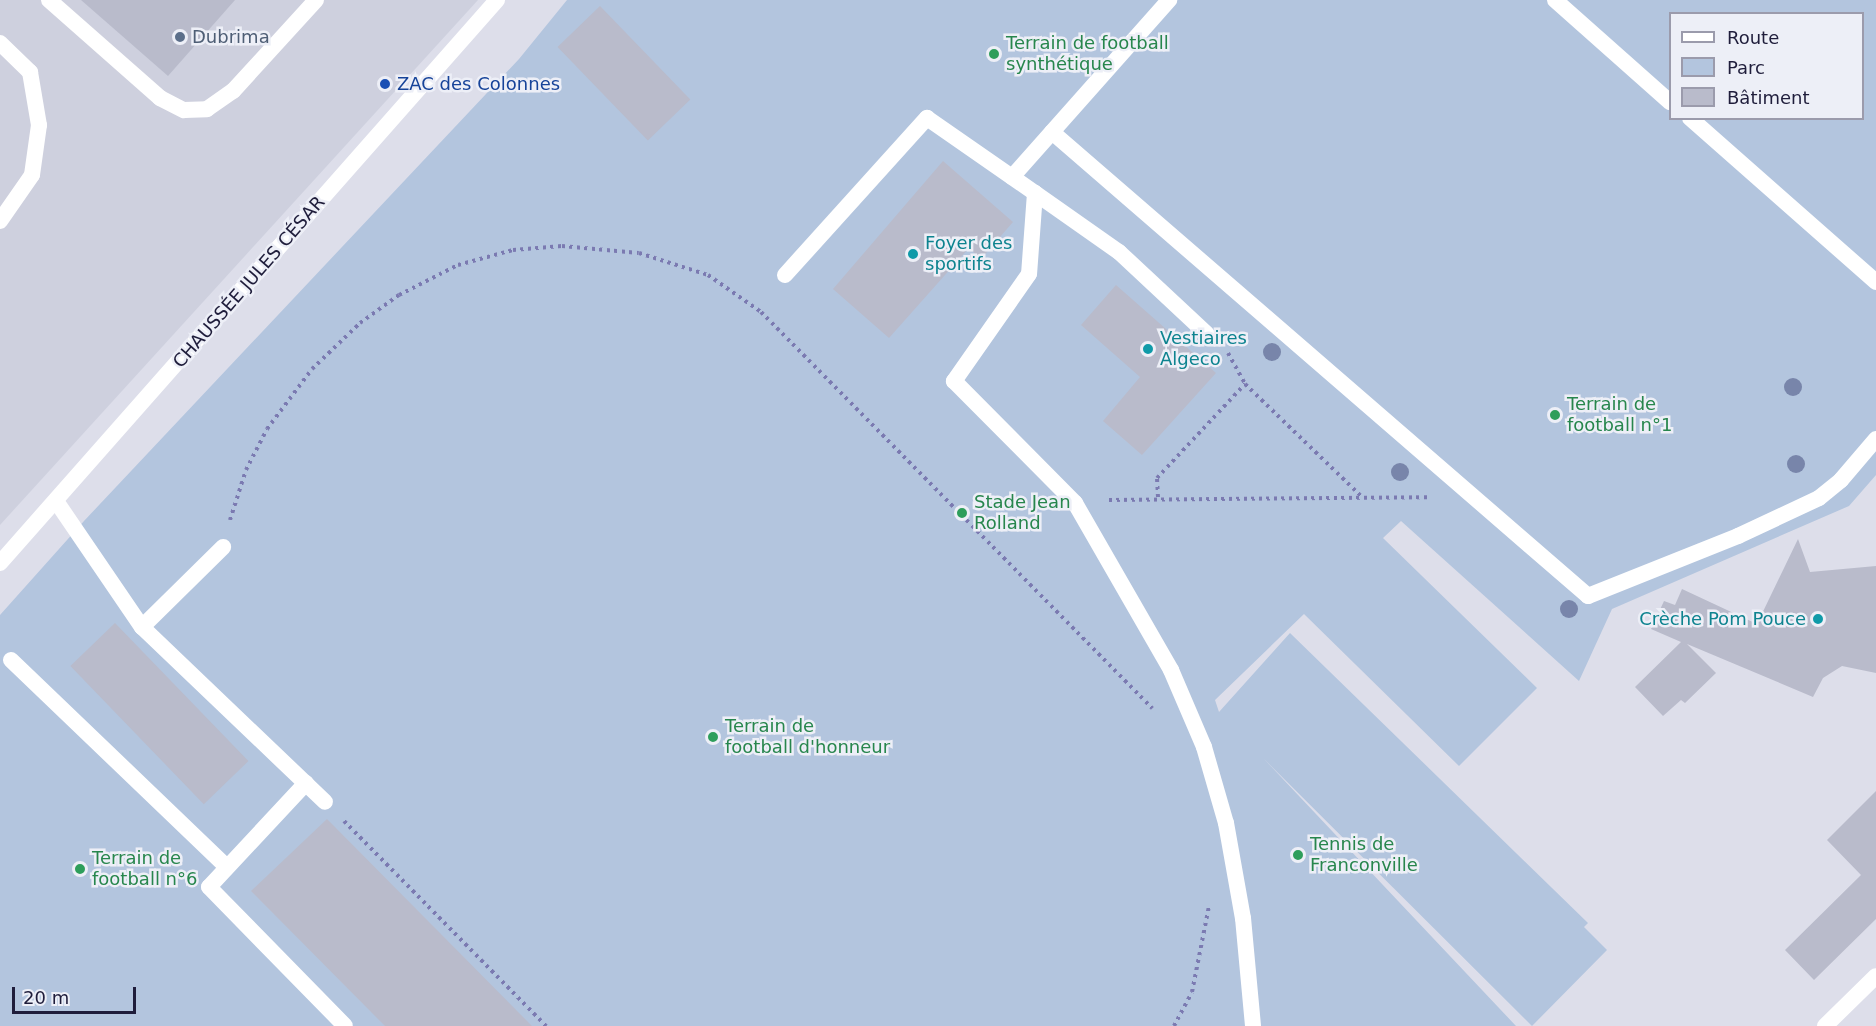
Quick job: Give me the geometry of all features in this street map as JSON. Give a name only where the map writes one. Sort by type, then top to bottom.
[{"type":"street","points":[[49,0],[160,98],[183,110],[207,109],[233,91],[316,0]]},
{"type":"street","name":"CHAUSSÉE JULES CÉSAR","points":[[0,563],[497,0]]},
{"type":"street","points":[[1012,177],[1169,0]]},
{"type":"street","points":[[1555,0],[1669,100]]},
{"type":"street","points":[[0,43],[30,72],[39,125],[32,175],[0,221]]},
{"type":"street","points":[[785,275],[927,118],[1119,252],[1208,334]]},
{"type":"street","points":[[1692,120],[1876,282]]},
{"type":"street","points":[[1052,132],[1588,596],[1738,536],[1819,498],[1841,480],[1876,439]]},
{"type":"street","points":[[1035,193],[1029,274],[954,381],[1075,503],[1171,670],[1204,747],[1230,844],[1253,995],[1253,1026]]},
{"type":"street","points":[[56,501],[142,627],[325,801]]},
{"type":"street","points":[[142,627],[223,547]]},
{"type":"street","points":[[11,660],[227,867]]},
{"type":"street","points":[[306,783],[209,887],[345,1026]]},
{"type":"street","points":[[1825,1026],[1876,976]]},
{"type":"path","points":[[223,547],[246,470],[267,429],[312,369],[360,323],[399,295],[458,265],[513,250],[562,246],[639,253],[708,275],[761,312],[1135,687],[1155,712]]},
{"type":"path","points":[[1208,334],[1226,350],[1245,384],[1364,499]]},
{"type":"path","points":[[1158,497],[1157,478],[1245,384]]},
{"type":"path","points":[[1075,503],[1158,497],[1364,499],[1471,496]]},
{"type":"path","points":[[325,801],[546,1026]]},
{"type":"path","points":[[1174,1026],[1192,992],[1210,896]]},
{"type":"shaded area","points":[[0,0],[478,0],[0,525]]},
{"type":"green space","name":"Stade Jean Rolland","points":[[567,0],[1876,0],[1876,475],[1849,506],[1612,609],[1579,681],[1401,521],[1383,538],[1537,688],[1459,766],[1304,614],[1215,700],[1219,712],[1290,633],[1588,923],[1584,927],[1607,950],[1532,1026],[1264,759],[1516,1026],[0,1026],[0,615],[84,521],[519,59]]},
{"type":"building","points":[[81,0],[235,0],[168,76]]},
{"type":"building","points":[[600,6],[690,100],[648,140],[558,47]]},
{"type":"building","name":"Foyer des sportifs","points":[[943,161],[1013,222],[981,259],[969,248],[889,338],[833,289]]},
{"type":"building","name":"Vestiaires Algeco","points":[[1116,285],[1216,373],[1142,455],[1103,421],[1140,377],[1081,325]]},
{"type":"building","name":"Crèche Pom Pouce","points":[[1798,539],[1810,572],[1876,566],[1876,673],[1842,666],[1823,678],[1813,697],[1687,644],[1716,673],[1685,703],[1681,700],[1663,716],[1635,687],[1681,642],[1651,629],[1664,601],[1675,605],[1682,589],[1757,624]]},
{"type":"building","points":[[115,623],[248,761],[204,804],[70,666]]},
{"type":"building","points":[[1876,791],[1876,919],[1814,980],[1785,950],[1861,875],[1827,840]]},
{"type":"building","points":[[327,819],[532,1026],[385,1026],[251,891]]},
{"type":"place","name":"Dubrima","points":[[180,37]]},
{"type":"place","name":"Terrain de football synthétique","points":[[994,54]]},
{"type":"place","name":"ZAC des Colonnes","points":[[385,84]]},
{"type":"place","name":"Foyer des sportifs","points":[[913,254]]},
{"type":"place","name":"Vestiaires Algeco","points":[[1148,349]]},
{"type":"place","name":"Terrain de football n°1","points":[[1555,415]]},
{"type":"place","name":"Stade Jean Rolland","points":[[962,513]]},
{"type":"place","name":"Crèche Pom Pouce","points":[[1818,619]]},
{"type":"place","name":"Terrain de football d'honneur","points":[[713,737]]},
{"type":"place","name":"Tennis de Franconville","points":[[1298,855]]},
{"type":"place","name":"Terrain de football n°6","points":[[80,869]]}]
